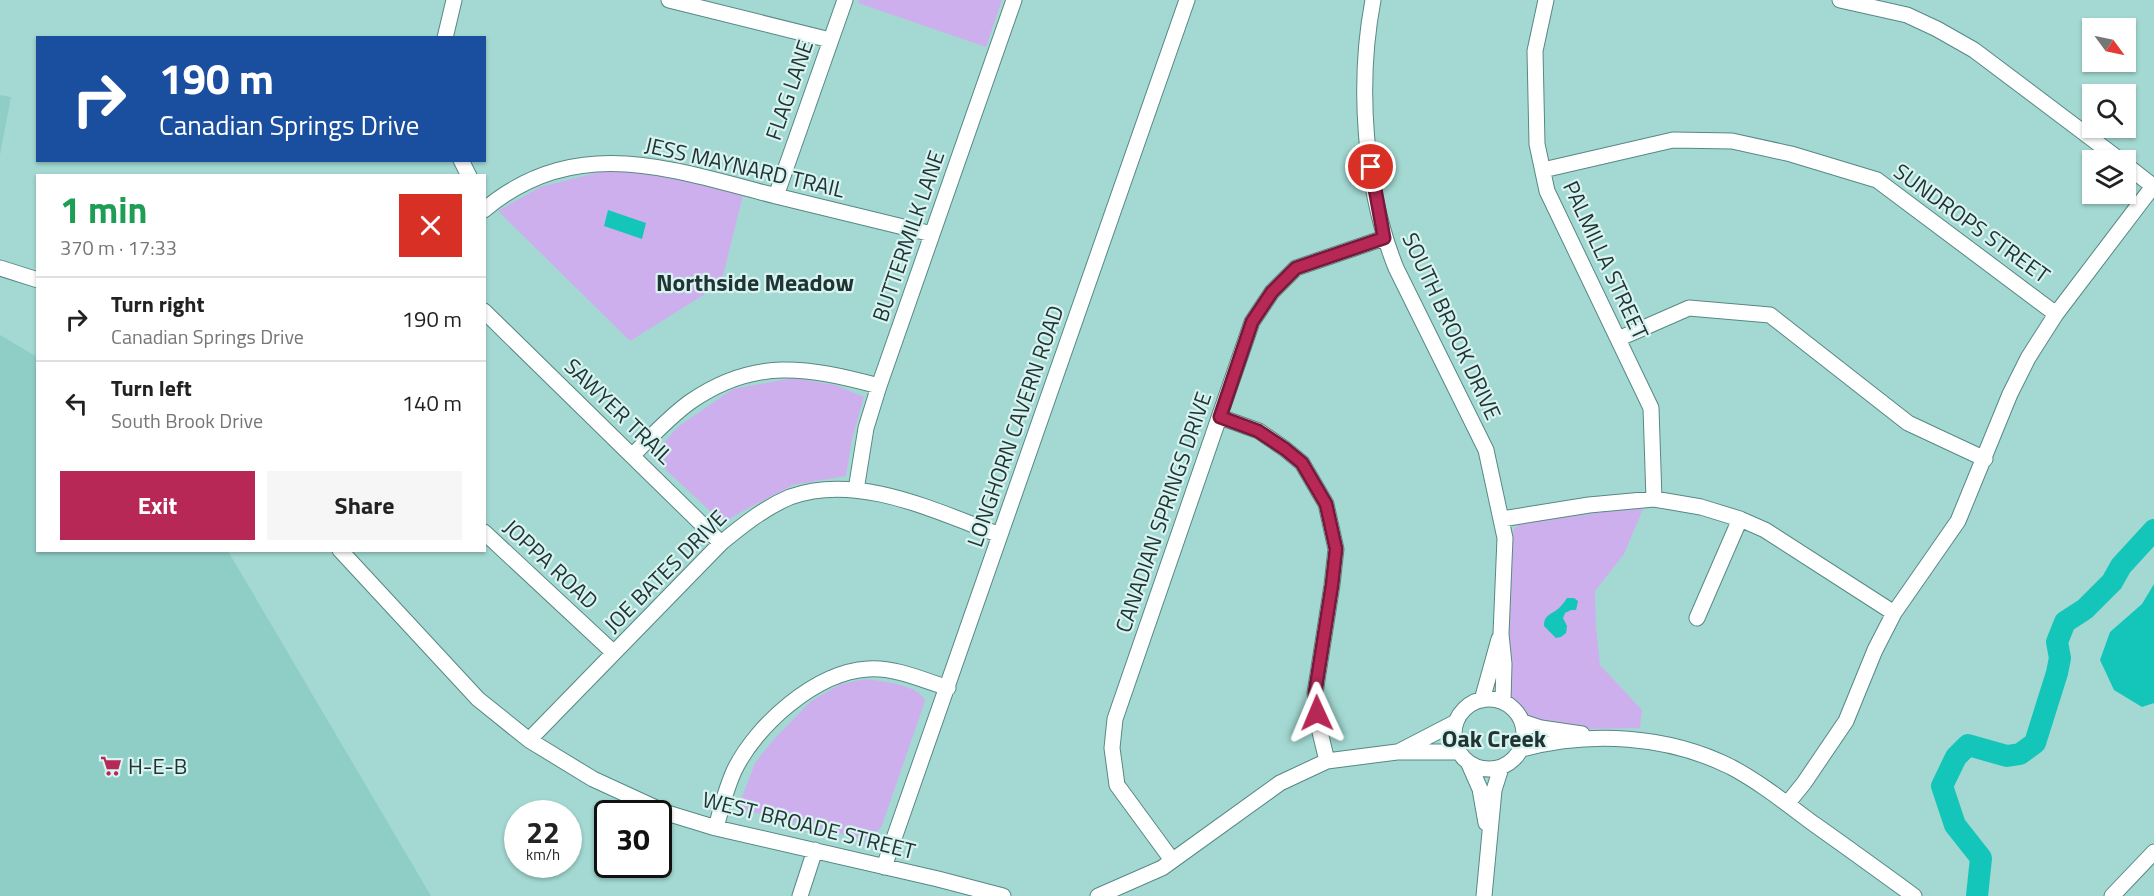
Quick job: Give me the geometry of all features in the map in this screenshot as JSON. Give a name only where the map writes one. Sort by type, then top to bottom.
[{"type":"street","points":[[445,36],[454,0]]},
{"type":"street","points":[[669,0],[830,40]]},
{"type":"street","name":"FLAG LANE","points":[[776,196],[844,0]]},
{"type":"street","name":"BUTTERMILK LANE","points":[[856,490],[866,428],[879,386],[1014,0]]},
{"type":"street","name":"LONGHORN CAVERN ROAD","points":[[884,867],[1187,0]]},
{"type":"street","name":"SOUTH BROOK DRIVE","points":[[1373,0],[1365,64],[1366,144],[1384,238],[1396,268],[1486,450],[1505,538],[1501,634],[1504,664],[1503,701]]},
{"type":"street","name":"PALMILLA STREET","points":[[1546,0],[1535,51],[1537,144],[1547,191],[1651,408],[1654,499]]},
{"type":"street","points":[[1840,0],[1909,8],[1937,29],[1974,50],[2107,150]]},
{"type":"street","name":"SUNDROPS STREET","points":[[1543,170],[1673,140],[1732,141],[1791,154],[1877,180],[2056,314]]},
{"type":"street","name":"JESS MAYNARD TRAIL","points":[[487,203],[538,177],[602,162],[640,164],[673,169],[932,234]]},
{"type":"street","points":[[1787,804],[1846,721],[1875,651],[1894,613],[1958,521],[2010,394],[2028,358],[2056,314],[2154,185],[2136,172]]},
{"type":"street","name":"CANADIAN SPRINGS DRIVE","points":[[1172,860],[1117,785],[1112,748],[1115,719],[1252,322],[1272,292],[1296,268],[1384,238]]},
{"type":"street","points":[[0,268],[36,279]]},
{"type":"street","points":[[1618,339],[1689,308],[1770,315],[1908,423],[1985,459]]},
{"type":"street","name":"SAWYER TRAIL","points":[[486,313],[721,543]]},
{"type":"street","points":[[632,456],[688,403],[744,375],[769,370],[801,369],[879,386]]},
{"type":"street","points":[[1220,417],[1258,431],[1285,449],[1302,463],[1326,504],[1336,549],[1315,693],[1320,732],[1327,761]]},
{"type":"street","name":"JOE BATES DRIVE","points":[[529,740],[721,543],[749,520],[792,497],[821,490],[856,490],[885,494],[1000,535]]},
{"type":"street","points":[[1502,519],[1589,505],[1654,499],[1701,507],[1740,519],[1765,530],[1894,613]]},
{"type":"street","points":[[1697,618],[1740,519]]},
{"type":"street","name":"JOPPA ROAD","points":[[486,534],[614,653]]},
{"type":"street","name":"WEST BROADE STREET","points":[[342,552],[478,699],[529,740],[593,780],[667,813],[716,828],[1003,896]]},
{"type":"street","name":"SOUTH BROOK DRIVE","points":[[1482,700],[1501,634]]},
{"type":"street","points":[[716,828],[724,795],[735,769],[751,743],[770,723],[811,688],[846,672],[870,668],[900,672],[948,688]]},
{"type":"street","points":[[1469,764],[1490,770],[1500,768],[1513,760],[1522,749],[1525,740],[1523,722],[1511,706],[1503,701],[1482,700],[1471,704],[1456,722],[1455,742],[1458,752],[1469,764],[1480,789],[1490,847]]},
{"type":"street","points":[[1397,752],[1456,722]]},
{"type":"street","points":[[1523,722],[1541,728],[1652,742],[1695,753],[1732,768],[1768,789],[1914,896]]},
{"type":"street","points":[[1522,749],[1540,744],[1606,738]]},
{"type":"street","points":[[1098,896],[1162,868],[1280,783],[1327,761],[1397,752],[1458,752]]},
{"type":"street","points":[[1484,896],[1494,790],[1500,768]]},
{"type":"street","points":[[800,896],[815,850]]},
{"type":"street","points":[[2112,896],[2154,852]]},
{"type":"shaded area","points":[[859,0],[1002,0],[986,47],[858,3]]},
{"type":"shaded area","points":[[0,95],[11,97],[0,155]]},
{"type":"shaded area","points":[[604,171],[656,174],[743,195],[721,284],[630,341],[498,211],[540,187]]},
{"type":"shaded area","points":[[0,335],[36,356],[36,552],[229,552],[431,896],[0,896]]},
{"type":"shaded area","points":[[793,378],[836,385],[864,397],[852,439],[846,476],[793,485],[723,523],[651,456],[679,426],[733,389]]},
{"type":"shaded area","points":[[1643,509],[1624,554],[1595,591],[1600,665],[1642,710],[1640,728],[1582,729],[1528,718],[1513,701],[1507,688],[1513,531],[1519,524],[1530,522]]},
{"type":"shaded area","points":[[865,679],[908,688],[916,691],[925,701],[881,828],[865,840],[748,811],[739,805],[755,763],[773,740],[811,701],[841,684]]},
{"type":"water","points":[[608,210],[646,223],[642,239],[604,226]]},
{"type":"water","points":[[2154,584],[2154,703],[2142,707],[2114,690],[2100,660],[2110,632],[2142,604]]},
{"type":"water","points":[[1567,598],[1574,598],[1578,601],[1576,610],[1565,613],[1563,618],[1567,626],[1566,633],[1556,638],[1544,626],[1544,622],[1547,616],[1557,610]]},
{"type":"waterway","points":[[1977,896],[1981,858],[1955,825],[1942,786],[1956,757],[1968,745],[2007,756],[2020,754],[2035,743],[2057,673],[2060,658],[2057,642],[2065,622],[2085,609],[2112,582],[2121,566],[2154,530]]},
{"type":"place","name":"H-E-B","points":[[111,766]]},
{"type":"district","name":"Northside Meadow","points":[[755,282]]},
{"type":"district","name":"Oak Creek","points":[[1494,738]]},
{"type":"route","points":[[1317,713],[1315,693],[1336,549],[1326,504],[1302,463],[1285,449],[1258,431],[1220,417],[1252,322],[1272,292],[1296,268],[1384,238],[1371,167]]}]
